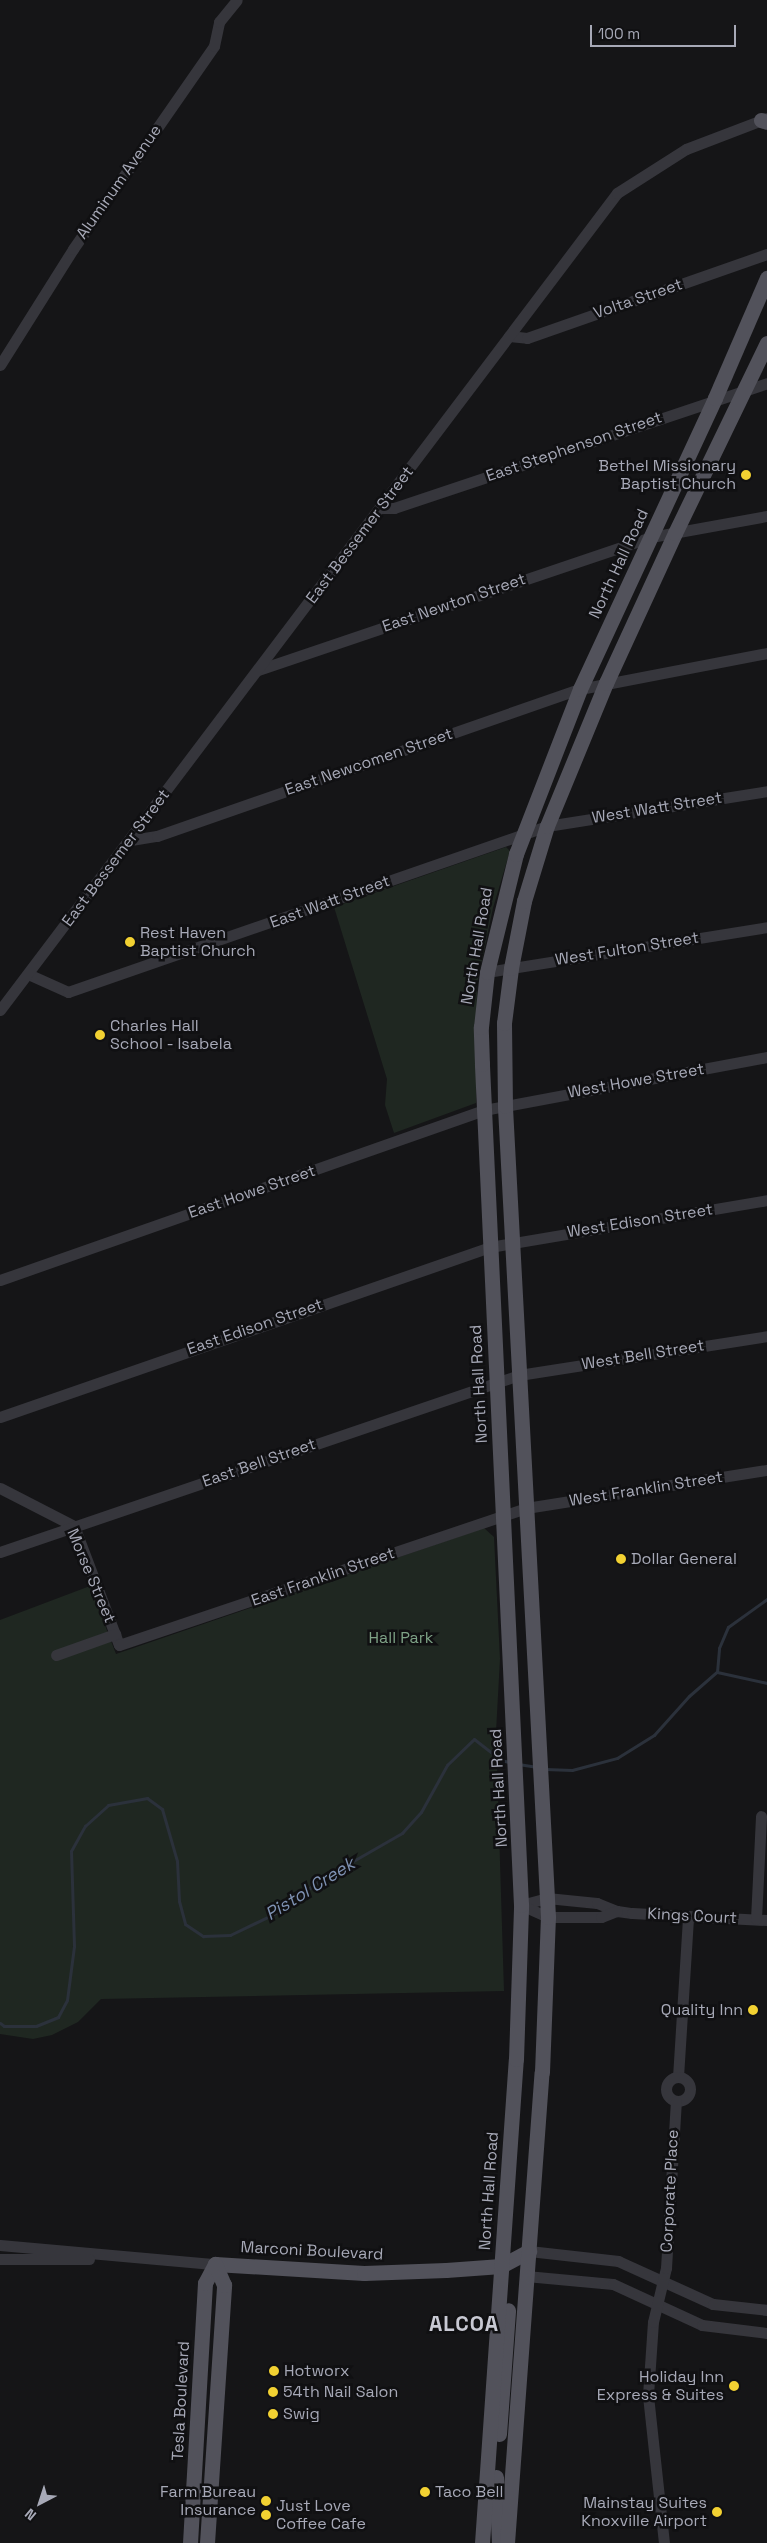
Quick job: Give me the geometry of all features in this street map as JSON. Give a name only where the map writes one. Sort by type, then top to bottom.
[{"type":"main road","name":"North Hall Road","points":[[482,2543],[516,2059],[521,1905],[484,1110],[481,1027],[487,972],[506,885],[523,834],[580,689],[715,398],[767,278]]},
{"type":"main road","points":[[507,2543],[542,2072],[548,1917],[505,1106],[504,1023],[511,968],[524,901],[547,826],[606,683],[675,533],[767,343]]},
{"type":"main road","name":"Marconi Boulevard","points":[[501,2266],[529,2251]]},
{"type":"main road","points":[[207,2543],[224,2285],[215,2264]]},
{"type":"main road","name":"Marconi Boulevard","points":[[215,2264],[364,2273],[501,2266],[526,2276]]},
{"type":"main road","name":"Tesla Boulevard","points":[[190,2543],[205,2283],[215,2264]]},
{"type":"main road","points":[[499,2543],[496,2471],[509,2290],[508,2276],[501,2266]]},
{"type":"street","name":"Aluminum Avenue","points":[[0,365],[73,249],[214,46],[219,22],[236,0]]},
{"type":"street","name":"East Bessemer Street","points":[[0,1010],[131,840],[617,193],[686,149],[765,120]]},
{"type":"street","name":"Volta Street","points":[[509,336],[527,338],[767,254]]},
{"type":"street","name":"East Stephenson Street","points":[[381,508],[394,508],[715,398],[767,383]]},
{"type":"street","name":"East Newton Street","points":[[258,670],[651,537],[767,516]]},
{"type":"street","name":"East Newcomen Street","points":[[131,840],[158,836],[580,689],[767,653]]},
{"type":"street","name":"West Watt Street","points":[[547,826],[767,791]]},
{"type":"street","name":"East Watt Street","points":[[28,974],[68,992],[547,826]]},
{"type":"street","name":"West Fulton Street","points":[[487,972],[767,927]]},
{"type":"street","name":"West Howe Street","points":[[505,1106],[767,1057]]},
{"type":"street","name":"East Howe Street","points":[[0,1280],[484,1110],[505,1106]]},
{"type":"street","name":"West Edison Street","points":[[512,1242],[767,1200]]},
{"type":"street","name":"East Edison Street","points":[[0,1417],[490,1247],[512,1242]]},
{"type":"street","name":"West Bell Street","points":[[519,1374],[767,1336]]},
{"type":"street","name":"East Bell Street","points":[[0,1552],[519,1374]]},
{"type":"street","name":"West Franklin Street","points":[[526,1508],[767,1470]]},
{"type":"street","name":"Morse Street","points":[[0,1488],[74,1526],[119,1646]]},
{"type":"street","name":"East Franklin Street","points":[[119,1646],[526,1508]]},
{"type":"street","points":[[56,1655],[115,1634]]},
{"type":"street","points":[[761,1816],[762,1920]]},
{"type":"street","name":"Kings Court","points":[[521,1905],[547,1898],[597,1903],[617,1911],[762,1920]]},
{"type":"street","name":"Kings Court","points":[[521,1905],[548,1917],[600,1917],[617,1911]]},
{"type":"street","name":"Corporate Place","points":[[664,2543],[648,2395],[650,2345],[664,2282],[676,2101],[669,2097],[666,2089],[668,2082],[678,2077],[688,1916]]},
{"type":"street","points":[[676,2101],[684,2100],[690,2090],[688,2082],[678,2077]]},
{"type":"street","name":"Marconi Boulevard","points":[[0,2245],[121,2258],[215,2264]]},
{"type":"street","points":[[529,2251],[618,2261],[713,2304],[767,2310]]},
{"type":"street","name":"Marconi Boulevard","points":[[0,2260],[121,2258]]},
{"type":"street","points":[[526,2276],[613,2284],[684,2318],[716,2329],[767,2333]]},
{"type":"green space","points":[[506,847],[510,851],[493,908],[477,984],[476,1103],[394,1133],[385,1105],[387,1079],[334,907]]},
{"type":"green space","name":"Hall Park","points":[[484,1528],[494,1537],[500,1659],[496,1732],[504,1991],[101,1999],[78,2022],[52,2035],[33,2039],[0,2034],[0,1620],[90,1586],[116,1654]]},
{"type":"waterway","name":"Pistol Creek","points":[[545,1769],[572,1770],[617,1758],[654,1735],[689,1696],[717,1672],[719,1648],[728,1627],[767,1599]]},
{"type":"waterway","points":[[717,1672],[767,1683]]},
{"type":"waterway","name":"Pistol Creek","points":[[0,2023],[4,2026],[36,2026],[58,2017],[67,2000],[74,1946],[71,1851],[85,1826],[108,1805],[147,1798],[162,1809],[177,1861],[179,1901],[185,1924],[203,1936],[230,1935],[280,1911],[320,1880],[402,1833],[421,1812],[447,1765],[474,1739],[501,1760],[509,1762]]},
{"type":"waterway","name":"Pistol Creek","points":[[518,1764],[536,1767]]},
{"type":"place","name":"Bethel Missionary Baptist Church","points":[[746,475]]},
{"type":"place","name":"Rest Haven Baptist Church","points":[[130,942]]},
{"type":"place","name":"Charles Hall School - Isabela","points":[[100,1035]]},
{"type":"place","name":"Dollar General","points":[[621,1559]]},
{"type":"place","name":"Quality Inn","points":[[753,2010]]},
{"type":"place","name":"Hotworx","points":[[274,2371]]},
{"type":"place","name":"Holiday Inn Express & Suites","points":[[734,2386]]},
{"type":"place","name":"54th Nail Salon","points":[[273,2392]]},
{"type":"place","name":"Swig","points":[[273,2414]]},
{"type":"place","name":"Taco Bell","points":[[425,2492]]},
{"type":"place","name":"Farm Bureau Insurance","points":[[266,2501]]},
{"type":"place","name":"Mainstay Suites Knoxville Airport","points":[[717,2512]]},
{"type":"place","name":"Just Love Coffee Cafe","points":[[266,2515]]},
{"type":"district","name":"ALCOA","points":[[464,2324]]}]
